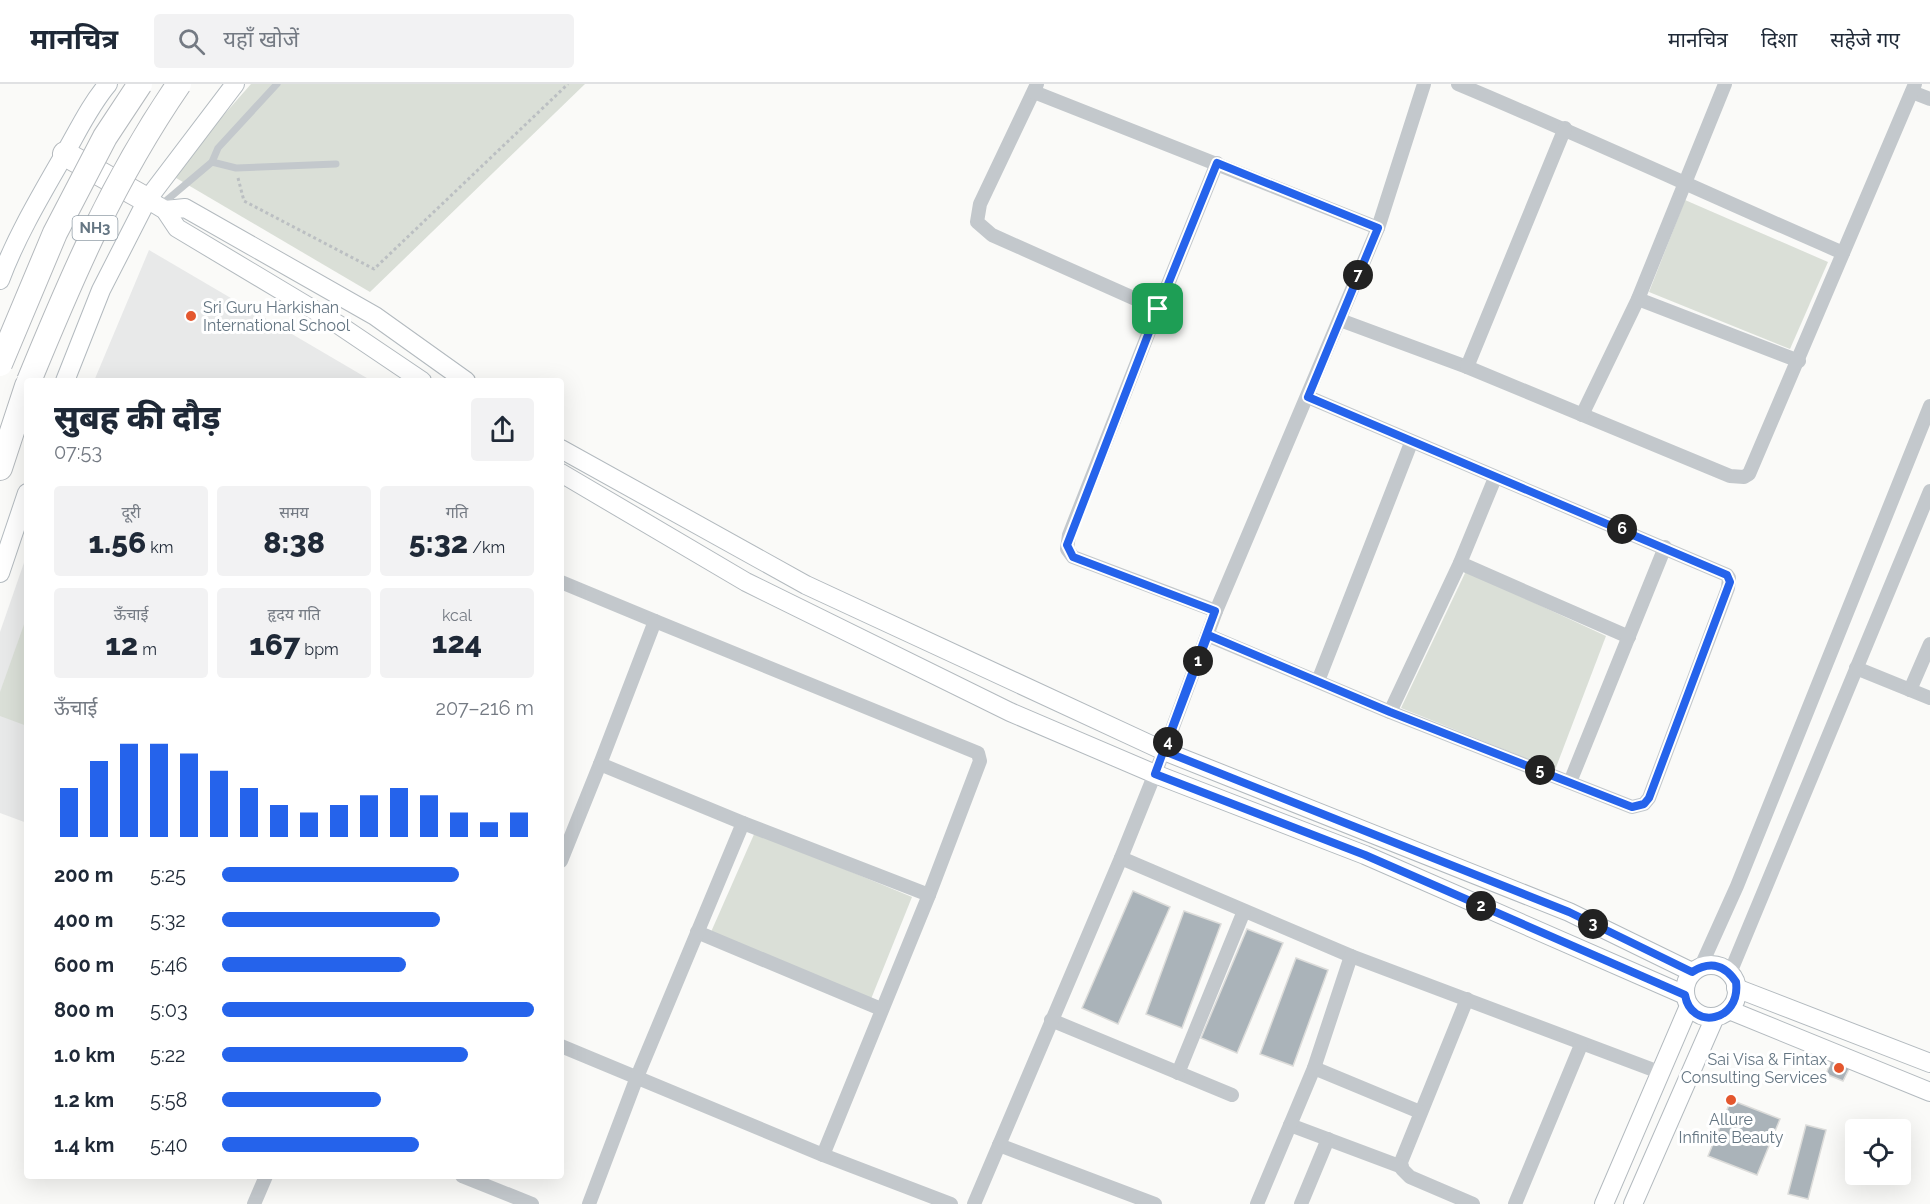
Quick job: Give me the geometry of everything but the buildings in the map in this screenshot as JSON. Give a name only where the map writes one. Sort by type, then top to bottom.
[{"type":"highway","name":"NH3","points":[[0,364],[55,233],[105,137],[140,84]]},
{"type":"highway","name":"NH3","points":[[30,378],[90,236],[130,158],[179,84]]},
{"type":"highway","points":[[64,154],[157,205]]},
{"type":"highway","points":[[0,468],[24,395]]},
{"type":"street","points":[[0,280],[6,262],[64,154],[97,97],[108,84]]},
{"type":"street","points":[[66,378],[101,290],[235,84]]},
{"type":"street","points":[[974,1204],[1121,858],[1164,751],[1215,611],[1378,228],[1424,84]]},
{"type":"street","points":[[1458,84],[1565,128],[1683,184],[1843,253]]},
{"type":"street","points":[[1582,415],[1638,298],[1725,84]]},
{"type":"street","points":[[1158,309],[992,235],[977,222],[980,204],[1035,88],[1378,228]]},
{"type":"street","points":[[1340,320],[1467,367],[1730,476],[1744,477],[1749,474],[1799,360],[1913,88],[1930,99]]},
{"type":"street","points":[[1467,367],[1565,128]]},
{"type":"street","points":[[1215,611],[1073,557],[1067,549],[1069,535],[1217,163]]},
{"type":"street","points":[[157,205],[177,228],[339,325],[418,378]]},
{"type":"street","points":[[157,205],[185,208],[375,316],[462,378]]},
{"type":"street","points":[[1638,298],[1799,360]]},
{"type":"street","points":[[1208,635],[1390,712],[1632,807],[1644,804],[1649,798],[1730,582],[1727,575],[1665,547],[1411,443],[1308,397]]},
{"type":"street","points":[[1604,1204],[1687,1000],[1686,980],[1697,969],[1737,886],[1930,406]]},
{"type":"street","points":[[1318,681],[1411,443]]},
{"type":"street","points":[[564,453],[806,585],[1164,751],[1569,912],[1697,969],[1712,965],[1733,980],[1930,1064]]},
{"type":"street","points":[[564,475],[746,582],[1010,712],[1155,774],[1365,855],[1687,1000],[1700,1015],[1722,1014],[1930,1092]]},
{"type":"street","points":[[1390,712],[1460,563],[1495,478]]},
{"type":"street","points":[[1633,1204],[1722,1014],[1735,1002],[1733,980],[1856,668],[1930,491]]},
{"type":"street","points":[[0,573],[24,502]]},
{"type":"street","points":[[1570,782],[1665,547]]},
{"type":"street","points":[[1460,563],[1629,638]]},
{"type":"street","points":[[564,583],[978,753],[980,761],[929,895],[823,1155]]},
{"type":"street","points":[[564,854],[655,621]]},
{"type":"street","points":[[1910,690],[1930,644]]},
{"type":"street","points":[[1856,668],[1930,698]]},
{"type":"street","points":[[600,764],[743,824],[929,895]]},
{"type":"street","points":[[589,1204],[636,1077],[743,824]]},
{"type":"street","points":[[1121,858],[1351,956],[1581,1045],[1659,1072]]},
{"type":"street","points":[[1178,1073],[1244,911]]},
{"type":"street","points":[[696,932],[881,1008]]},
{"type":"street","points":[[1257,1204],[1314,1068],[1351,956]]},
{"type":"street","points":[[1402,1167],[1420,1112],[1467,999]]},
{"type":"street","points":[[1051,1020],[1232,1095]]},
{"type":"street","points":[[1515,1204],[1581,1045]]},
{"type":"street","points":[[564,1047],[823,1155],[951,1204]]},
{"type":"street","points":[[1314,1068],[1420,1112]]},
{"type":"street","points":[[1290,1125],[1402,1167],[1410,1176],[1473,1204]]},
{"type":"street","points":[[1301,1204],[1328,1139]]},
{"type":"street","points":[[999,1145],[1125,1198],[1155,1204]]},
{"type":"street","points":[[254,1204],[265,1179]]},
{"type":"street","points":[[470,1179],[532,1204]]},
{"type":"lane","points":[[157,205],[212,162],[218,148],[277,84]]},
{"type":"lane","points":[[212,162],[236,168],[336,164]]},
{"type":"path","points":[[236,168],[244,201],[374,269],[568,84]]},
{"type":"shaded area","points":[[251,84],[585,84],[370,292],[171,175]]},
{"type":"shaded area","points":[[1685,200],[1828,262],[1790,349],[1649,292]]},
{"type":"shaded area","name":"Sri Guru Harkishan International School","points":[[149,250],[367,378],[95,378]]},
{"type":"shaded area","points":[[24,563],[24,822],[0,813],[0,632]]},
{"type":"shaded area","points":[[1466,571],[1606,636],[1555,770],[1401,708]]},
{"type":"shaded area","points":[[24,624],[24,725],[0,716],[0,692]]},
{"type":"shaded area","points":[[755,832],[912,897],[871,999],[711,932]]},
{"type":"place","name":"Sri Guru Harkishan International School","points":[[191,316]]},
{"type":"place","name":"Sai Visa & Fintax Consulting Services","points":[[1839,1068]]},
{"type":"place","name":"Allure Infinite Beauty","points":[[1731,1100]]},
{"type":"route","points":[[1217,163],[1378,228],[1308,397],[1411,443],[1665,547],[1727,575],[1730,582],[1649,798],[1639,807],[1632,807],[1390,712],[1208,635],[1164,751],[1569,912],[1692,972],[1701,966],[1721,967],[1730,973],[1736,982],[1735,1002],[1729,1010],[1720,1016],[1710,1018],[1700,1015],[1692,1010],[1685,995],[1365,855],[1155,774],[1215,611],[1073,557],[1067,545],[1158,309],[1217,163]]}]
